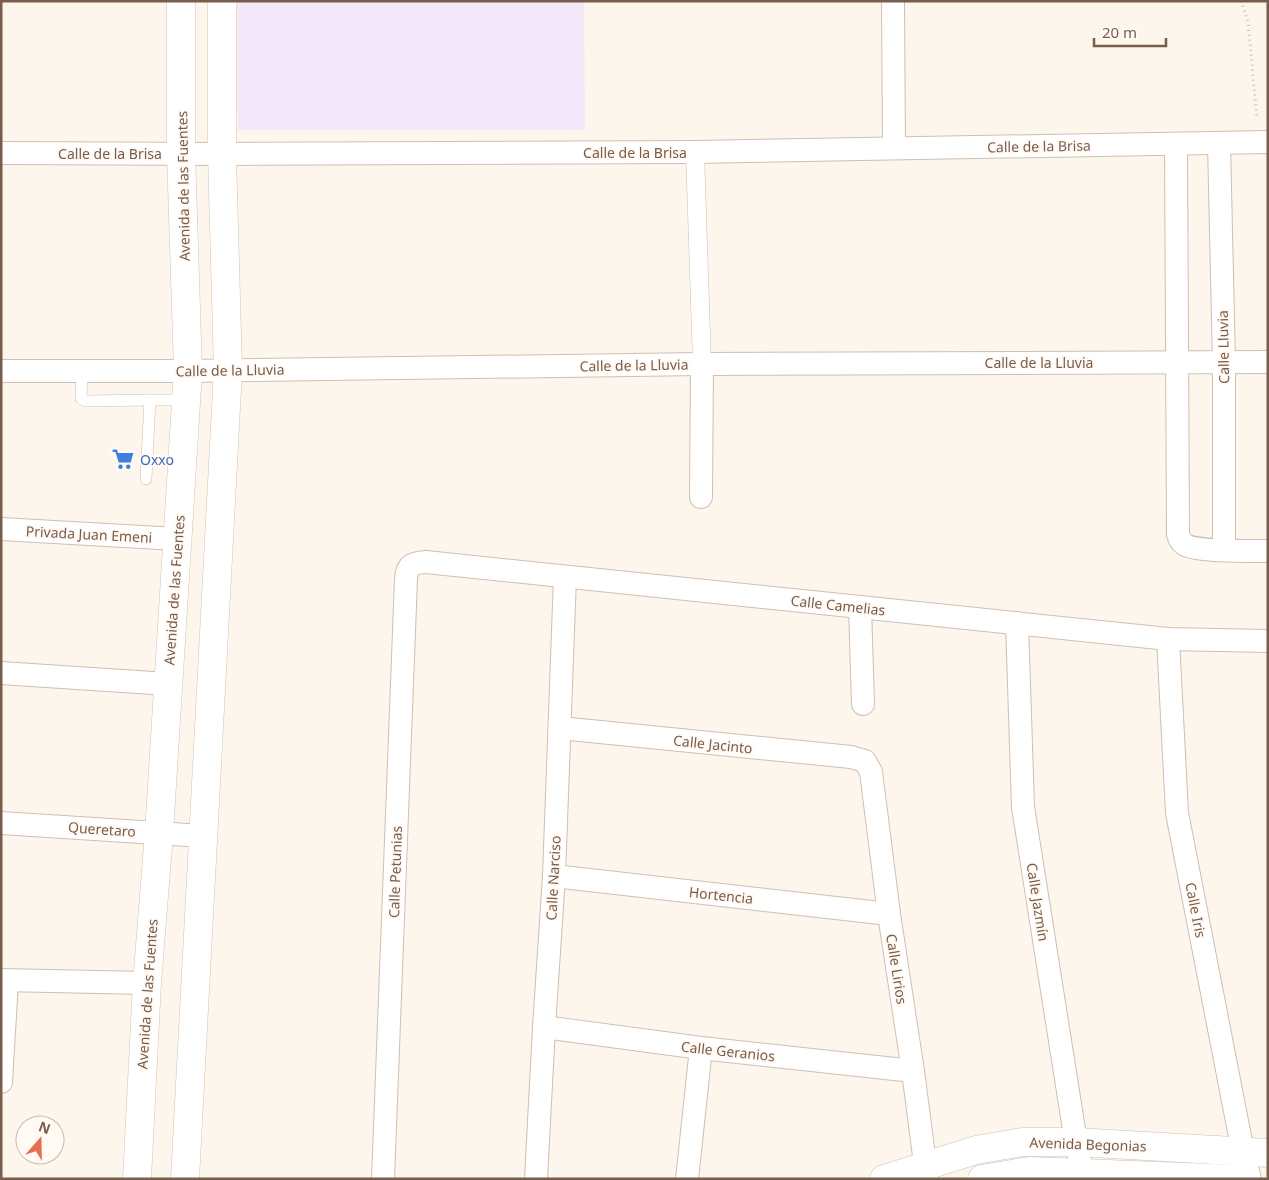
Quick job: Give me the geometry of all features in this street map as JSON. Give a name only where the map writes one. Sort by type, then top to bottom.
[{"type":"main road","name":"Avenida de las Fuentes","points":[[137,1179],[147,983],[159,833],[188,371],[181,153],[181,1]]},
{"type":"main road","points":[[185,1179],[228,370],[222,154],[222,1]]},
{"type":"main road","name":"Avenida Begonias","points":[[884,1179],[926,1172],[976,1150],[1022,1142],[1076,1142],[1256,1153]]},
{"type":"main road","points":[[982,1179],[1028,1171],[1083,1176],[1238,1179]]},
{"type":"street","points":[[893,1],[894,148]]},
{"type":"street","name":"Calle de la Brisa","points":[[1,153],[695,152],[1263,142]]},
{"type":"street","name":"Calle Lluvia","points":[[1219,143],[1224,362],[1224,550]]},
{"type":"street","points":[[1176,144],[1178,534],[1183,543],[1190,547],[1268,551]]},
{"type":"street","points":[[695,152],[702,364],[702,497]]},
{"type":"street","name":"Calle de la Lluvia","points":[[1,371],[188,371],[702,364],[1268,362]]},
{"type":"street","name":"Privada Juan Emeni","points":[[1,529],[177,539]]},
{"type":"street","name":"Calle Camelias","points":[[410,567],[417,563],[426,562],[1168,639],[1268,641]]},
{"type":"street","name":"Calle Petunias","points":[[383,1179],[406,572],[410,567]]},
{"type":"street","name":"Calle Narciso","points":[[536,1179],[554,876],[565,577]]},
{"type":"street","points":[[860,607],[863,704]]},
{"type":"street","name":"Calle Jazmín","points":[[1017,623],[1023,807],[1083,1176]]},
{"type":"street","name":"Calle Iris","points":[[1168,639],[1177,813],[1256,1153],[1250,1179]]},
{"type":"street","points":[[1,673],[168,684]]},
{"type":"street","name":"Calle Jacinto","points":[[560,728],[851,757],[865,760]]},
{"type":"street","name":"Calle Lirios","points":[[865,760],[871,772],[889,914],[926,1172]]},
{"type":"street","name":"Queretaro","points":[[1,823],[203,836]]},
{"type":"street","name":"Hortencia","points":[[554,876],[889,914]]},
{"type":"street","points":[[1,1082],[4,980],[147,983]]},
{"type":"street","name":"Calle Geranios","points":[[544,1027],[701,1048],[913,1071]]},
{"type":"street","points":[[687,1179],[701,1048]]},
{"type":"lane","points":[[82,371],[82,400],[186,400]]},
{"type":"lane","points":[[146,479],[150,400]]},
{"type":"path","points":[[1241,1],[1248,21],[1263,142]]},
{"type":"shaded area","points":[[237,1],[584,1],[585,130],[238,130]]},
{"type":"place","name":"Oxxo","points":[[123,459]]}]
